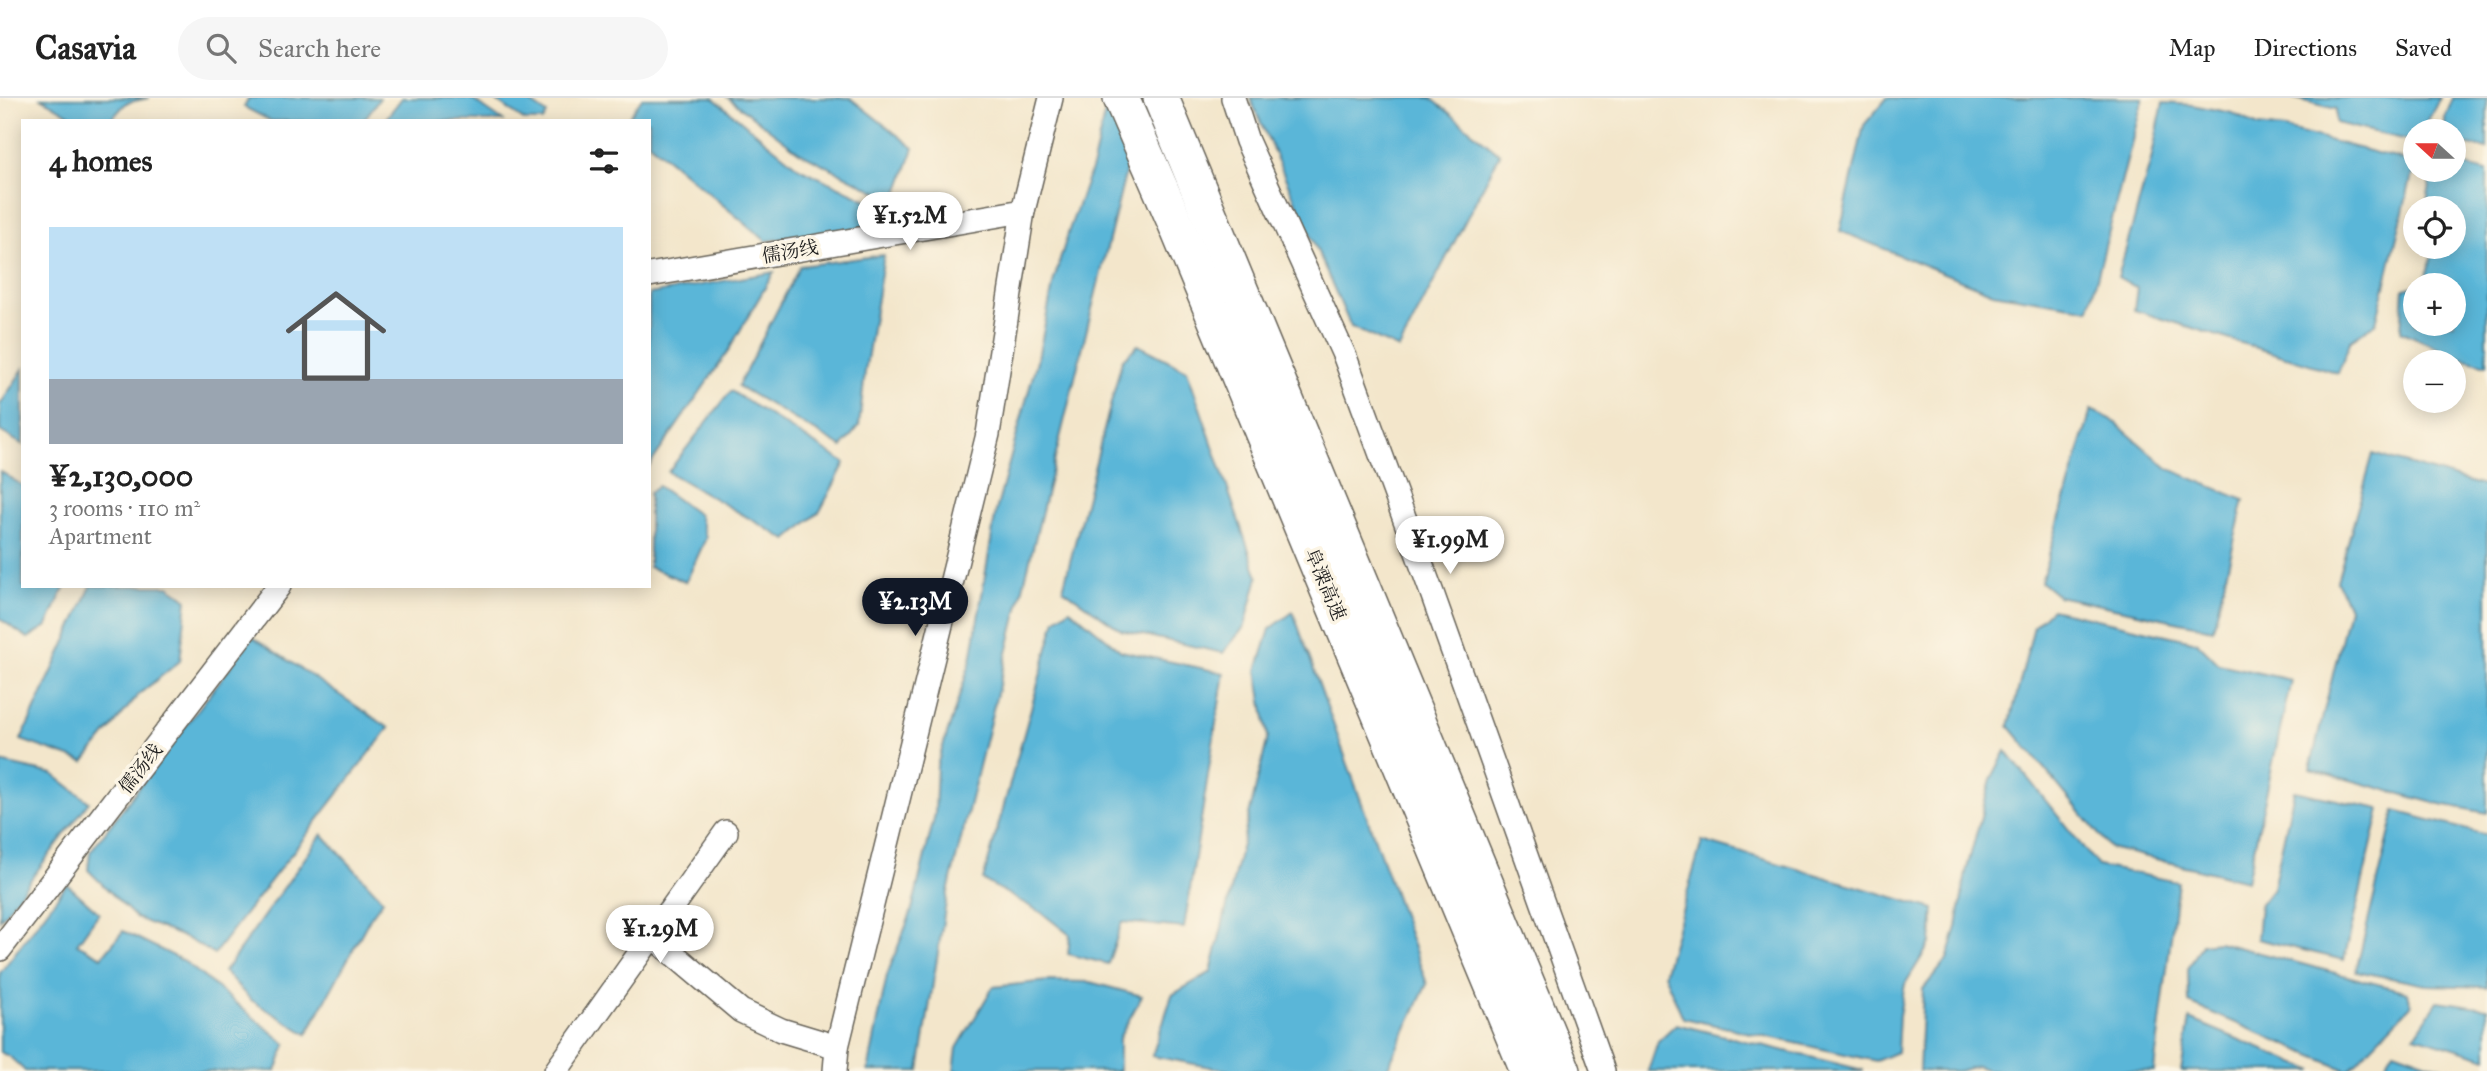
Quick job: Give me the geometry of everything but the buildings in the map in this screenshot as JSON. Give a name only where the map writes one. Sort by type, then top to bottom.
[{"type":"highway","name":"阜溧高速","points":[[1121,98],[1528,1071]]},
{"type":"highway","name":"阜溧高速","points":[[1161,98],[1563,1071]]},
{"type":"street","points":[[835,1071],[837,1046],[988,434],[1023,211],[1051,98]]},
{"type":"street","points":[[1233,98],[1247,141],[1345,357],[1603,1071]]},
{"type":"street","name":"儒汤线","points":[[651,275],[1023,211]]},
{"type":"street","name":"儒汤线","points":[[0,949],[277,588]]},
{"type":"street","points":[[556,1071],[726,832]]},
{"type":"street","points":[[653,937],[741,1011],[781,1030],[837,1046]]},
{"type":"water","points":[[41,98],[149,98],[126,103],[112,119],[77,119]]},
{"type":"water","points":[[249,98],[380,98],[364,119],[267,119],[244,107]]},
{"type":"water","points":[[402,98],[470,98],[500,119],[386,119]]},
{"type":"water","points":[[492,98],[524,98],[547,114],[544,119],[522,119]]},
{"type":"water","points":[[642,98],[713,98],[799,168],[873,203],[873,227],[766,241],[651,145],[651,119],[627,119]]},
{"type":"water","points":[[728,98],[850,98],[914,148],[895,201],[799,152]]},
{"type":"water","points":[[1108,98],[1144,98],[947,896],[919,1071],[868,1071],[887,975],[911,913],[935,814],[937,765],[971,660],[996,511],[1039,353],[1054,280],[1093,164]]},
{"type":"water","points":[[1250,98],[1431,98],[1500,154],[1399,349],[1351,327]]},
{"type":"water","points":[[1887,98],[2143,98],[2089,309],[1993,293],[1840,231],[1864,125]]},
{"type":"water","points":[[2293,98],[2440,98],[2429,119],[2403,119],[2403,139],[2336,123],[2336,109]]},
{"type":"water","points":[[2453,98],[2487,98],[2487,149],[2466,145],[2466,119],[2445,118]]},
{"type":"water","points":[[2163,103],[2192,105],[2232,113],[2258,126],[2285,129],[2403,160],[2403,182],[2410,182],[2407,196],[2403,196],[2403,212],[2376,323],[2351,340],[2338,373],[2134,310],[2137,288],[2118,277],[2151,160]]},
{"type":"water","points":[[2466,166],[2487,171],[2487,365],[2466,359],[2466,350],[2443,350],[2412,336],[2466,336],[2466,273],[2427,273],[2431,259],[2466,259],[2466,196],[2428,196],[2431,182],[2466,182]]},
{"type":"water","points":[[884,255],[859,426],[842,447],[738,386],[800,266]]},
{"type":"water","points":[[774,272],[727,353],[651,463],[651,294]]},
{"type":"water","points":[[1138,345],[1187,370],[1258,577],[1245,626],[1223,653],[1121,630],[1063,589],[1122,360]]},
{"type":"water","points":[[21,372],[21,444],[0,431],[0,405]]},
{"type":"water","points":[[731,391],[845,463],[820,511],[787,540],[668,472]]},
{"type":"water","points":[[2091,410],[2111,419],[2169,469],[2244,500],[2213,629],[2058,596],[2041,582]]},
{"type":"water","points":[[2373,454],[2487,487],[2487,813],[2430,802],[2310,769],[2349,608],[2337,581]]},
{"type":"water","points":[[0,471],[21,485],[21,588],[64,588],[47,626],[28,638],[0,619]]},
{"type":"water","points":[[658,486],[699,515],[706,538],[686,582],[651,568],[651,491]]},
{"type":"water","points":[[90,588],[172,588],[187,600],[180,661],[138,695],[84,762],[21,740]]},
{"type":"water","points":[[1070,609],[1121,651],[1224,673],[1184,928],[1122,922],[1108,964],[1068,954],[1070,935],[1042,913],[983,880],[1056,619]]},
{"type":"water","points":[[2052,609],[2197,642],[2219,664],[2291,680],[2247,881],[2110,848],[2009,726],[2034,626]]},
{"type":"water","points":[[1293,612],[1427,984],[1386,1071],[1364,1071],[1351,1063],[1314,1071],[1231,1071],[1152,1056],[1172,995],[1211,972],[1268,737],[1257,670],[1270,629]]},
{"type":"water","points":[[253,637],[389,728],[214,954],[186,938],[136,918],[88,870],[90,852]]},
{"type":"water","points":[[2006,751],[2098,866],[2178,882],[2154,1071],[1991,1071],[1977,1066],[1958,1071],[1919,1071],[1923,989],[1947,960],[1957,927],[1966,872],[1991,779]]},
{"type":"water","points":[[0,762],[53,774],[89,802],[0,920]]},
{"type":"water","points":[[2294,791],[2380,809],[2344,960],[2257,939],[2260,905],[2273,888]]},
{"type":"water","points":[[2395,811],[2487,835],[2487,987],[2426,985],[2356,971]]},
{"type":"water","points":[[322,834],[383,900],[370,918],[307,1034],[251,1000],[224,972]]},
{"type":"water","points":[[1702,841],[1934,909],[1931,942],[1905,984],[1899,1015],[1897,1052],[1876,1061],[1683,1018],[1664,974]]},
{"type":"water","points":[[67,884],[99,913],[77,944],[102,957],[123,931],[184,961],[286,1044],[276,1071],[25,1071],[0,1052],[0,973]]},
{"type":"water","points":[[2218,942],[2408,992],[2411,1006],[2348,1071],[2189,1003],[2188,969],[2202,944]]},
{"type":"water","points":[[1048,981],[1090,982],[1142,996],[1119,1038],[1119,1071],[954,1071],[957,1048],[993,987]]},
{"type":"water","points":[[2438,1001],[2487,1008],[2487,1058],[2415,1036]]},
{"type":"water","points":[[2190,1019],[2314,1071],[2181,1071]]},
{"type":"water","points":[[1676,1024],[1863,1071],[1648,1071],[1658,1041]]},
{"type":"water","points":[[2394,1050],[2453,1071],[2381,1071]]}]
